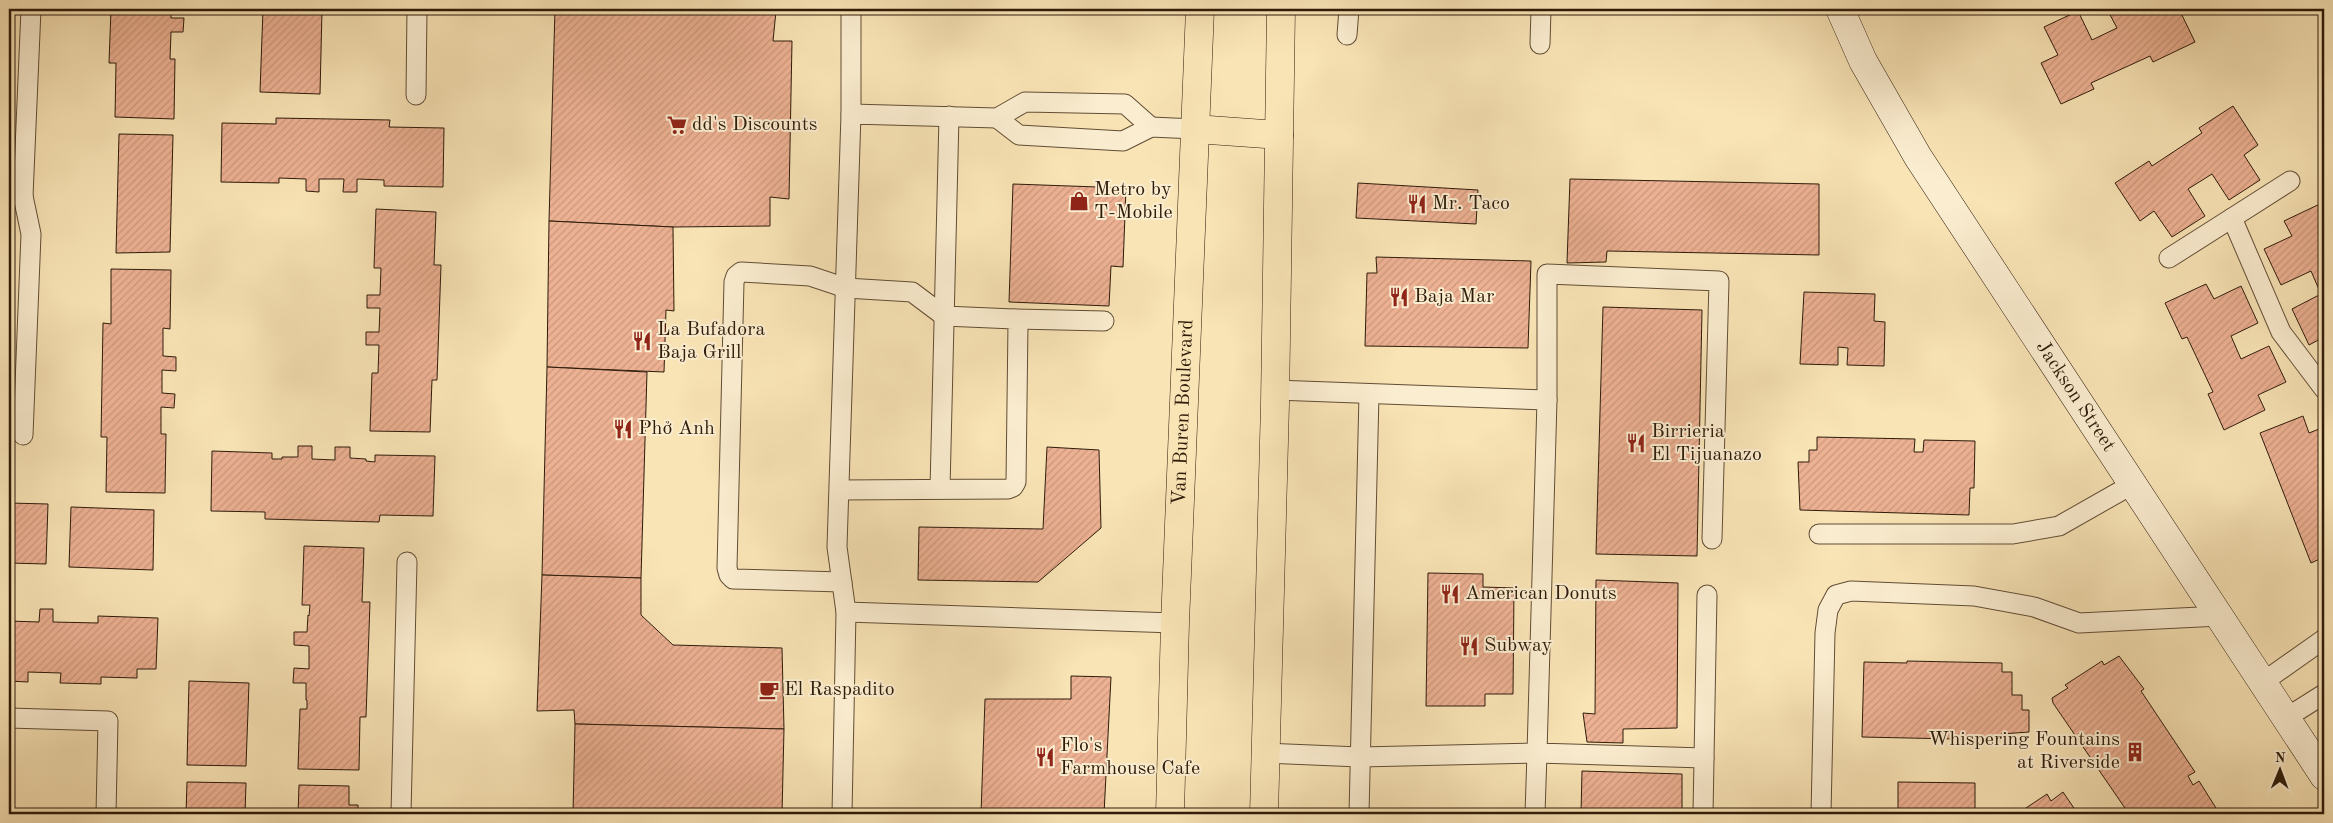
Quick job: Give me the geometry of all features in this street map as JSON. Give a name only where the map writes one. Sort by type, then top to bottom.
[{"type":"main road","name":"Van Buren Boulevard","points":[[1170,814],[1175,623],[1200,9]]},
{"type":"main road","points":[[1264,814],[1275,390],[1278,135],[1282,9]]},
{"type":"main road","name":"Jackson Street","points":[[1840,9],[1863,61],[1918,157],[2324,776]]},
{"type":"main road","points":[[1195,129],[1278,135]]},
{"type":"lane","points":[[23,435],[31,234],[16,196],[31,9]]},
{"type":"lane","points":[[416,95],[418,9]]},
{"type":"lane","points":[[842,814],[846,612],[837,547],[851,114],[851,9]]},
{"type":"lane","points":[[1347,36],[1349,9]]},
{"type":"lane","points":[[1540,44],[1541,9]]},
{"type":"lane","points":[[851,114],[997,118],[1025,102],[1125,104],[1151,127]]},
{"type":"lane","points":[[940,489],[949,116]]},
{"type":"lane","points":[[997,118],[1020,135],[1122,141],[1151,127],[1195,129]]},
{"type":"lane","points":[[2169,258],[2290,181]]},
{"type":"lane","points":[[2232,218],[2281,332],[2324,389]]},
{"type":"lane","points":[[842,582],[734,579],[729,575],[727,568],[734,282],[736,276],[741,272],[810,276],[846,288],[912,292],[944,316],[1104,321]]},
{"type":"lane","points":[[1535,814],[1548,400],[1547,274],[1719,280],[1712,539]]},
{"type":"lane","points":[[840,490],[1008,489],[1013,487],[1016,482],[1018,323],[1014,319]]},
{"type":"lane","points":[[1275,390],[1548,400]]},
{"type":"lane","points":[[1359,814],[1369,394]]},
{"type":"lane","points":[[1819,534],[2013,534],[2059,526],[2133,484]]},
{"type":"lane","points":[[401,814],[407,562]]},
{"type":"lane","points":[[1821,814],[1825,633],[1828,610],[1836,595],[1851,591],[1974,596],[2034,607],[2079,623],[2220,616]]},
{"type":"lane","points":[[1703,814],[1706,594]]},
{"type":"lane","points":[[846,612],[1175,623]]},
{"type":"lane","points":[[2263,682],[2324,639]]},
{"type":"lane","points":[[2286,718],[2324,694]]},
{"type":"lane","points":[[9,718],[108,721],[106,814]]},
{"type":"lane","points":[[1266,753],[1360,757],[1537,754],[1704,758]]},
{"type":"building","points":[[111,9],[171,9],[171,18],[184,18],[183,32],[171,32],[170,59],[175,59],[174,119],[115,117],[116,63],[109,63]]},
{"type":"building","points":[[263,9],[322,10],[320,94],[260,92]]},
{"type":"building","points":[[555,9],[776,11],[773,41],[792,41],[789,199],[770,197],[770,226],[673,227],[549,221]]},
{"type":"building","points":[[638,9],[742,9],[742,11]]},
{"type":"building","points":[[2107,9],[2149,9],[2150,12],[2157,9],[2179,9],[2195,42],[2153,62],[2150,56],[2091,83],[2094,89],[2061,104],[2041,63],[2058,55],[2044,27],[2078,11],[2092,40],[2117,28]]},
{"type":"building","points":[[2233,106],[2258,145],[2244,155],[2260,180],[2229,200],[2212,174],[2188,189],[2205,216],[2172,237],[2154,211],[2140,221],[2115,183],[2149,161],[2152,166],[2202,133],[2199,128]]},
{"type":"building","points":[[276,118],[390,120],[389,127],[444,128],[443,187],[384,186],[384,180],[357,179],[357,192],[343,192],[344,179],[319,179],[319,192],[306,191],[306,179],[279,178],[279,183],[221,182],[222,123],[276,124]]},
{"type":"building","points":[[119,134],[173,135],[170,252],[116,253]]},
{"type":"building","points":[[1570,179],[1819,184],[1819,255],[1607,251],[1606,262],[1567,263]]},
{"type":"building","name":"Mr. Taco","points":[[1358,183],[1478,190],[1476,224],[1356,218]]},
{"type":"building","points":[[1013,184],[1126,188],[1123,267],[1111,266],[1109,306],[1009,302]]},
{"type":"building","points":[[2324,202],[2324,337],[2309,345],[2292,309],[2321,294],[2311,271],[2281,285],[2264,249],[2292,236],[2284,221]]},
{"type":"building","points":[[376,209],[436,212],[434,265],[441,265],[437,380],[432,380],[430,432],[370,431],[372,373],[378,373],[379,345],[366,345],[366,332],[379,332],[380,308],[367,308],[367,295],[380,295],[381,268],[374,268]]},
{"type":"building","points":[[549,221],[673,227],[674,311],[666,310],[664,372],[547,367]]},
{"type":"building","points":[[1376,257],[1531,261],[1528,348],[1365,346],[1367,273],[1377,273]]},
{"type":"building","points":[[111,269],[171,270],[170,329],[163,328],[163,356],[176,357],[176,371],[162,370],[162,393],[175,394],[174,408],[161,407],[161,434],[166,434],[165,493],[106,492],[107,437],[101,437],[103,323],[111,324]]},
{"type":"building","points":[[2206,284],[2214,299],[2241,286],[2258,323],[2231,336],[2241,359],[2269,346],[2286,382],[2258,395],[2265,410],[2224,430],[2208,394],[2213,392],[2187,337],[2182,339],[2165,303]]},
{"type":"building","points":[[1804,292],[1875,294],[1874,321],[1885,322],[1884,366],[1847,365],[1848,348],[1838,347],[1838,365],[1800,364]]},
{"type":"building","points":[[1603,307],[1702,310],[1697,556],[1596,554]]},
{"type":"building","points":[[547,367],[647,372],[641,578],[542,575]]},
{"type":"building","points":[[2303,416],[2309,433],[2324,427],[2324,467],[2322,468],[2324,474],[2324,557],[2311,563],[2260,433]]},
{"type":"building","points":[[1817,437],[1915,439],[1914,452],[1923,452],[1924,440],[1975,441],[1974,488],[1970,488],[1969,515],[1800,510],[1798,462],[1809,462],[1809,450],[1817,450]]},
{"type":"building","points":[[298,446],[312,446],[312,459],[335,460],[335,447],[350,447],[350,458],[366,459],[366,461],[375,462],[375,455],[435,456],[433,516],[380,515],[379,522],[265,519],[265,512],[211,511],[212,451],[272,453],[272,459],[282,459],[282,457],[298,457]]},
{"type":"building","points":[[1047,447],[1099,450],[1101,528],[1038,582],[918,580],[919,527],[1043,529]]},
{"type":"building","points":[[9,503],[48,504],[46,564],[9,563]]},
{"type":"building","points":[[71,507],[154,510],[153,570],[69,567]]},
{"type":"building","points":[[304,546],[364,548],[362,602],[370,602],[366,717],[360,717],[359,770],[298,769],[300,709],[307,709],[307,700],[306,683],[293,683],[294,668],[309,669],[309,646],[294,645],[294,632],[307,632],[309,616],[310,605],[302,605]]},
{"type":"building","points":[[1428,573],[1483,574],[1483,587],[1514,588],[1513,694],[1485,694],[1485,706],[1426,706]]},
{"type":"building","points":[[542,575],[641,578],[641,615],[673,645],[782,648],[784,729],[575,724],[574,710],[537,711]]},
{"type":"building","points":[[1596,580],[1678,583],[1677,728],[1623,729],[1623,743],[1587,742],[1583,713],[1595,714]]},
{"type":"building","points":[[40,609],[53,609],[53,622],[98,623],[98,616],[158,618],[156,669],[137,669],[137,678],[101,677],[101,684],[60,683],[61,673],[28,672],[28,682],[9,681],[9,621],[39,622]]},
{"type":"building","name":"Whispering Fountains at Riverside","points":[[2119,656],[2144,689],[2141,691],[2195,772],[2188,776],[2193,785],[2199,781],[2216,808],[2207,814],[2138,814],[2136,810],[2129,814],[2053,703],[2052,698],[2068,688],[2065,685],[2102,661],[2104,665]]},
{"type":"building","name":"Whispering Fountains at Riverside","points":[[1907,661],[2002,663],[2002,672],[2012,672],[2012,695],[2022,695],[2022,710],[2029,710],[2029,732],[2001,734],[2001,740],[1862,737],[1864,662],[1907,663]]},
{"type":"building","name":"Flo's Farmhouse Cafe","points":[[1071,676],[1111,677],[1104,814],[981,814],[985,699],[1071,699]]},
{"type":"building","points":[[189,681],[249,683],[246,766],[187,765]]},
{"type":"building","points":[[575,724],[784,729],[782,814],[573,814]]},
{"type":"building","points":[[1582,771],[1682,774],[1682,814],[1581,814]]},
{"type":"building","points":[[187,782],[246,783],[245,814],[186,814]]},
{"type":"building","name":"Whispering Fountains at Riverside","points":[[1898,782],[1975,783],[1975,814],[1898,814]]},
{"type":"building","points":[[299,785],[349,786],[349,805],[358,805],[358,814],[298,814]]},
{"type":"building","name":"Whispering Fountains at Riverside","points":[[2063,792],[2078,814],[2017,814],[2047,794],[2051,801]]},
{"type":"place","name":"dd's Discounts","points":[[677,125]]},
{"type":"place","name":"Metro by T-Mobile","points":[[1079,201]]},
{"type":"place","name":"Mr. Taco","points":[[1417,204]]},
{"type":"place","name":"Baja Mar","points":[[1399,297]]},
{"type":"place","name":"La Bufadora Baja Grill","points":[[642,341]]},
{"type":"place","name":"Phở Anh","points":[[623,429]]},
{"type":"place","name":"Birrieria El Tijuanazo","points":[[1636,443]]},
{"type":"place","name":"American Donuts","points":[[1450,594]]},
{"type":"place","name":"Subway","points":[[1469,646]]},
{"type":"place","name":"El Raspadito","points":[[769,690]]},
{"type":"place","name":"Whispering Fountains at Riverside","points":[[2135,752]]},
{"type":"place","name":"Flo's Farmhouse Cafe","points":[[1045,757]]}]
